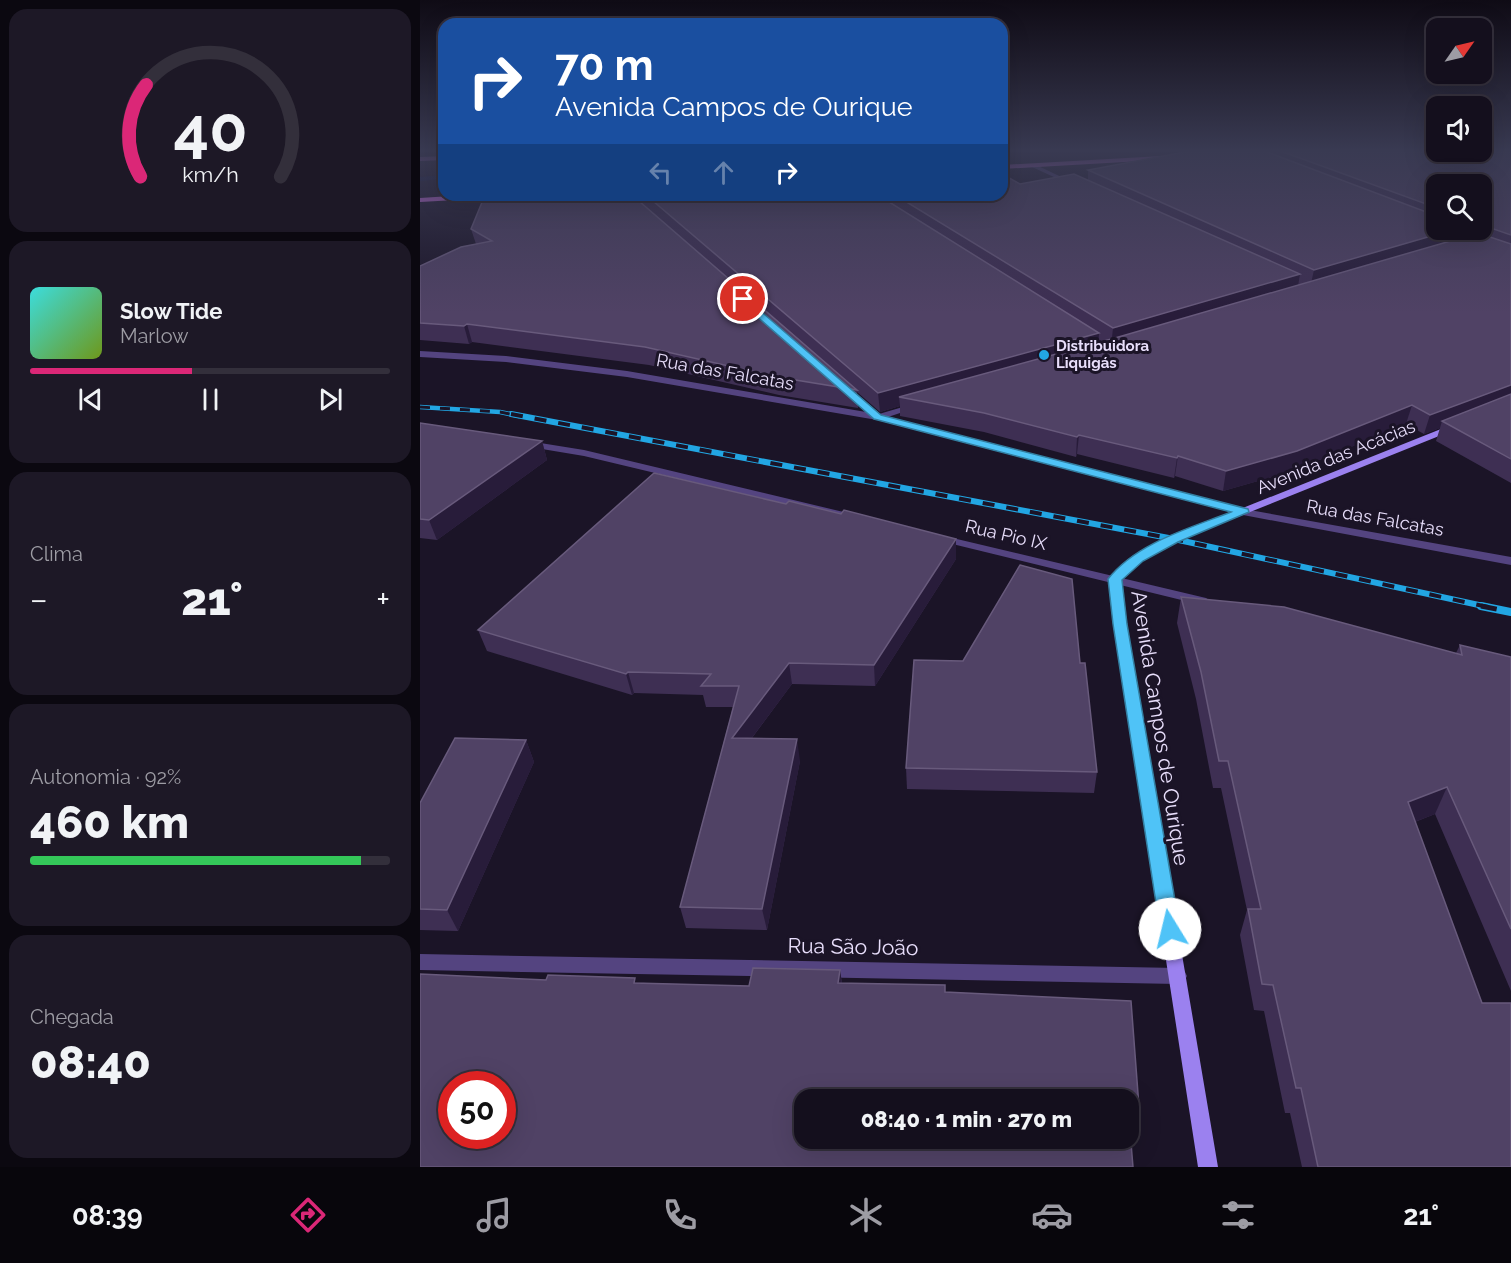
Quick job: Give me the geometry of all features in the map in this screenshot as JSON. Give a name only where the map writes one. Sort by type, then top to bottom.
[{"type":"main road","name":"Avenida das Acácias","points":[[1174,540],[1457,426]]},
{"type":"main road","name":"Avenida Campos de Ourique","points":[[1174,540],[1139,558],[1115,579],[1120,624],[1208,1167]]},
{"type":"street","name":"Rua das Falcatas","points":[[420,354],[506,359],[627,374],[878,417],[1243,512],[1511,561]]},
{"type":"street","points":[[843,386],[878,417],[922,405]]},
{"type":"street","points":[[514,441],[584,453],[873,522]]},
{"type":"street","name":"Rua Pio IX","points":[[930,535],[1220,605]]},
{"type":"street","name":"Rua São João","points":[[420,962],[1178,976]]},
{"type":"building","points":[[482,203],[642,203],[857,390],[777,377],[645,347],[467,324],[464,326],[420,323],[420,266],[461,247],[492,241],[471,229]]},
{"type":"building","points":[[656,203],[892,203],[1099,333],[878,393]]},
{"type":"building","points":[[909,203],[1141,203],[1300,274],[1113,328]]},
{"type":"building","points":[[1164,203],[1404,203],[1426,212],[1426,238],[1314,270]]},
{"type":"building","points":[[1492,203],[1511,203],[1511,235],[1492,228]]},
{"type":"building","points":[[1492,238],[1511,244],[1511,385],[1430,415],[1412,405],[1297,451],[1226,471],[1178,456],[1177,458],[1079,435],[1077,437],[984,413],[899,397],[1115,338],[1454,240],[1492,240]]},
{"type":"building","points":[[1511,394],[1511,459],[1442,421]]},
{"type":"building","points":[[420,423],[542,441],[429,520],[420,519]]},
{"type":"building","points":[[654,473],[786,504],[789,501],[841,514],[844,510],[956,539],[874,665],[789,663],[732,738],[797,739],[762,909],[680,907],[739,686],[701,686],[711,674],[628,672],[626,674],[478,630]]},
{"type":"building","points":[[1020,565],[1072,579],[1080,663],[1085,663],[1097,772],[906,768],[914,660],[963,661]]},
{"type":"building","points":[[1181,597],[1284,607],[1462,655],[1460,645],[1511,657],[1511,929],[1447,787],[1408,802],[1482,1003],[1511,1003],[1511,1167],[1318,1167],[1301,1088],[1296,1088],[1273,985],[1262,984],[1248,909],[1261,909],[1228,761],[1219,761],[1201,672]]},
{"type":"building","points":[[455,738],[526,740],[447,910],[420,909],[420,803]]},
{"type":"building","points":[[753,968],[840,970],[838,983],[945,985],[945,992],[1131,1001],[1138,1089],[794,1089],[794,1149],[1132,1149],[1133,1167],[420,1167],[420,974],[546,980],[548,975],[635,978],[634,983],[749,986]]},
{"type":"railway","points":[[420,407],[500,412],[519,416]]},
{"type":"railway","points":[[511,414],[1174,539],[1488,607]]},
{"type":"railway","points":[[1481,606],[1511,612]]},
{"type":"place","name":"Distribuidora Liquigás","points":[[1044,355]]},
{"type":"route","points":[[743,299],[878,417],[1243,512],[1174,540],[1139,558],[1115,579],[1120,624],[1170,929]]}]
